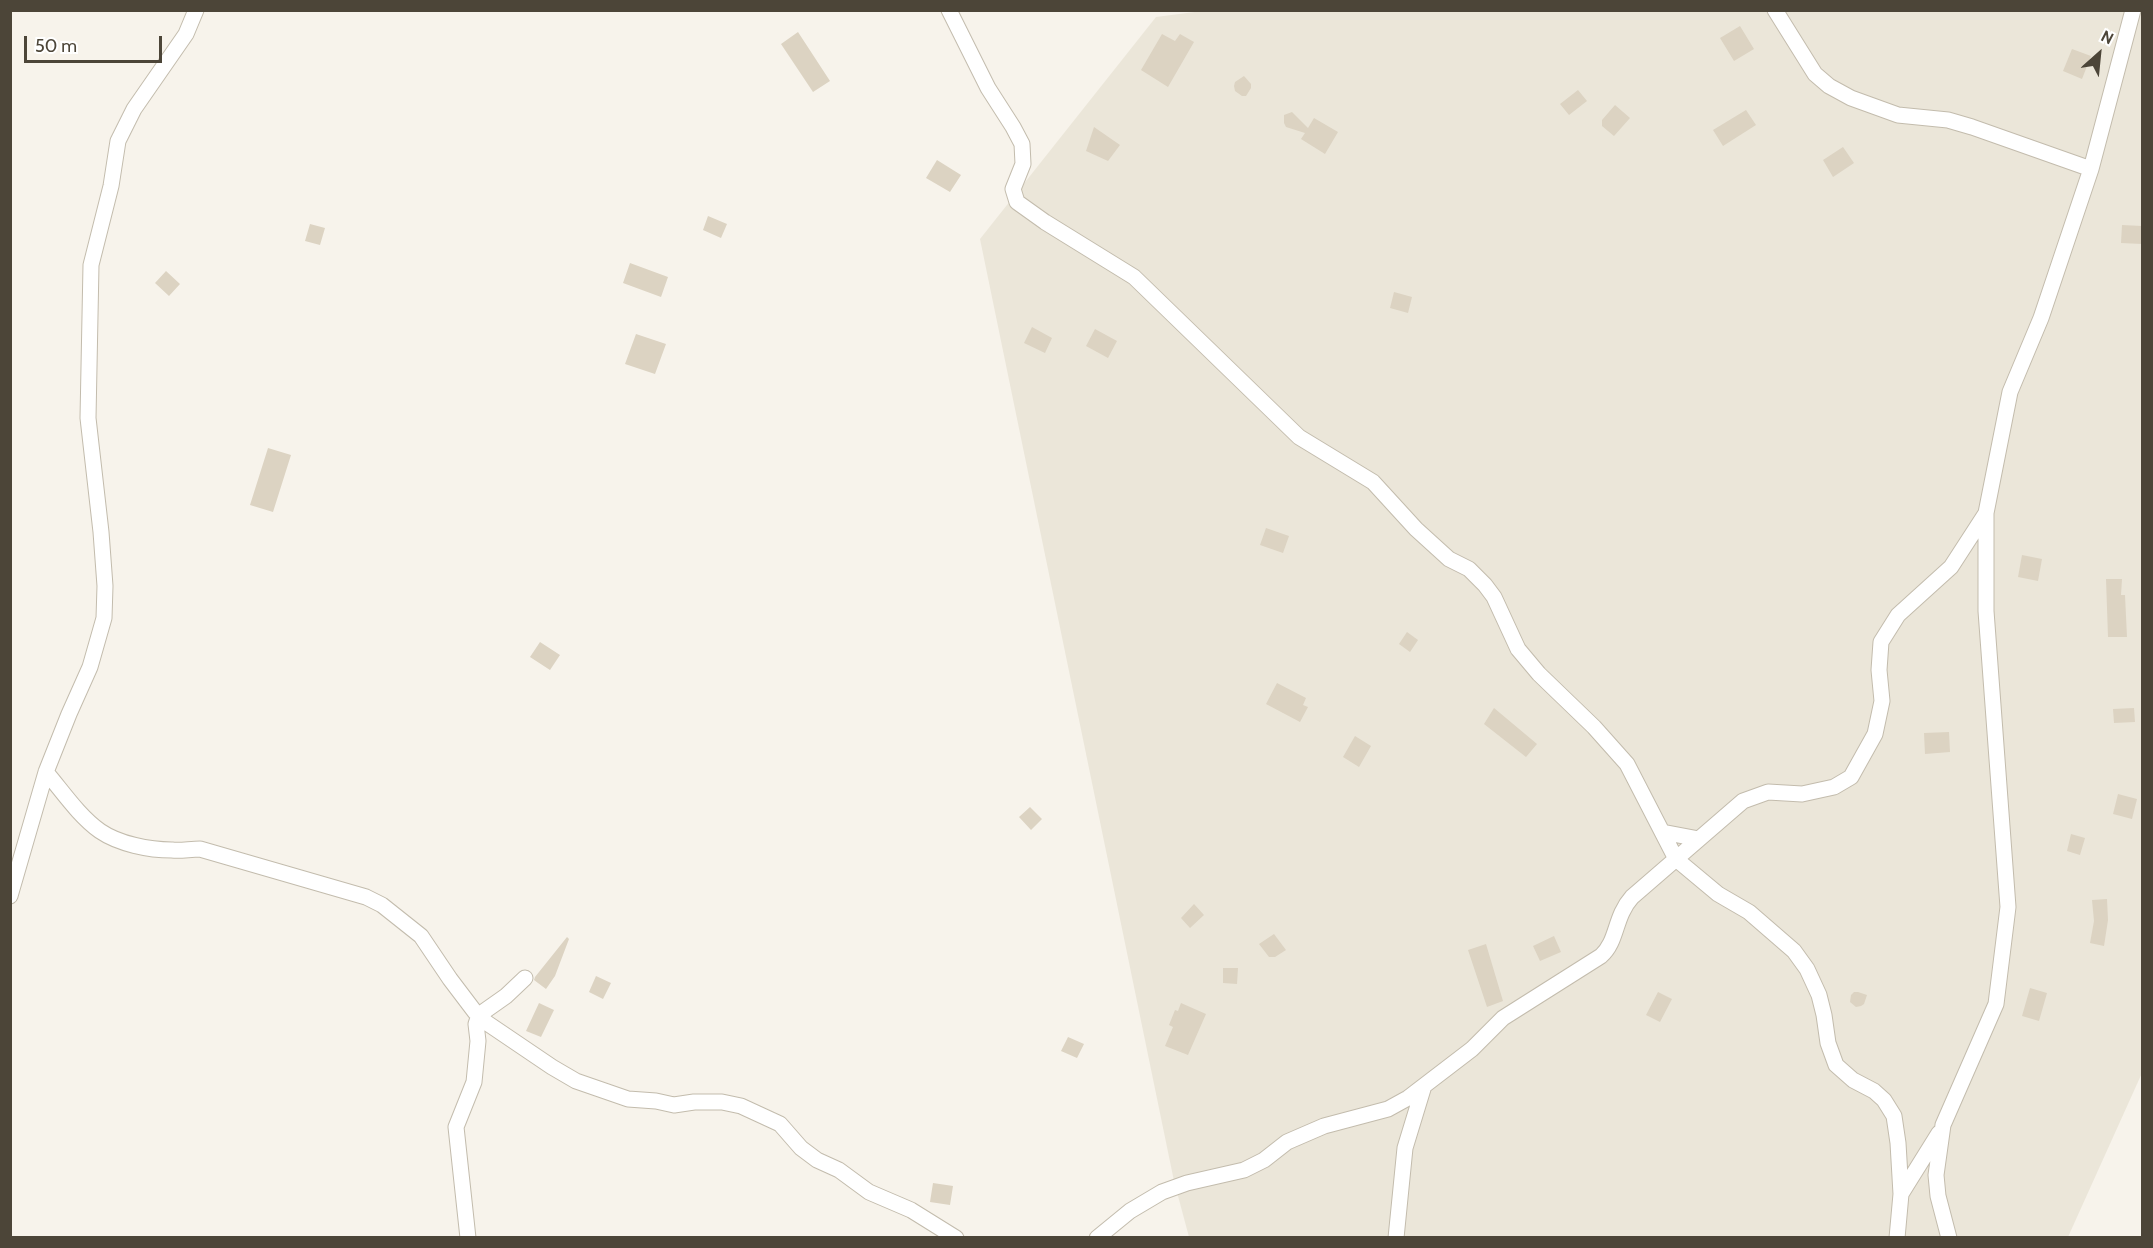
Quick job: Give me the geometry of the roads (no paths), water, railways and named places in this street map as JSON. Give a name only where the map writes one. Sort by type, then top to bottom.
[{"type":"street","points":[[10,896],[46,772],[90,667],[104,618],[105,586],[101,532],[88,418],[91,265],[111,186],[118,141],[134,109],[186,34],[196,10]]},
{"type":"street","points":[[949,10],[988,88],[1022,144],[1023,164],[1012,189],[1017,202],[1134,278],[1299,437],[1373,482],[1416,529],[1485,585],[1494,597],[1518,649],[1539,674],[1594,727],[1627,765],[1676,859],[1718,894],[1749,912],[1794,951],[1807,969],[1819,995],[1828,1043],[1836,1065],[1853,1080],[1874,1091],[1884,1100],[1894,1116],[1901,1194],[1897,1238]]},
{"type":"street","points":[[1775,10],[1815,74],[1829,86],[1851,98],[1898,115],[1948,120],[1972,127],[2091,169]]},
{"type":"street","points":[[1901,1194],[1943,1125],[1996,1004],[2008,907],[1986,611],[1986,513],[2010,392],[2041,318],[2091,169],[2133,10]]},
{"type":"street","points":[[1097,1238],[1130,1211],[1162,1192],[1187,1183],[1252,1167],[1287,1142],[1324,1126],[1388,1109],[1423,1089],[1472,1049],[1503,1018],[1607,951],[1614,936],[1616,923],[1627,903],[1743,801],[1768,792],[1802,794],[1834,788],[1851,777],[1875,734],[1882,701],[1879,663],[1881,642],[1898,615],[1951,567],[1986,513]]},
{"type":"street","points":[[46,772],[78,810],[100,831],[121,841],[148,848],[200,849],[366,897],[382,905],[421,936],[450,979],[487,1023],[576,1081],[628,1099],[674,1105],[722,1102],[741,1106],[780,1124],[801,1148],[817,1160],[839,1170],[869,1192],[911,1210],[956,1238]]},
{"type":"street","points":[[1662,832],[1699,838]]},
{"type":"street","points":[[468,1238],[456,1127],[474,1082],[478,1041],[477,1024],[479,1015],[506,996],[525,978]]},
{"type":"street","points":[[1396,1238],[1405,1148],[1423,1089]]},
{"type":"street","points":[[1943,1125],[1936,1175],[1938,1196],[1949,1238]]}]
